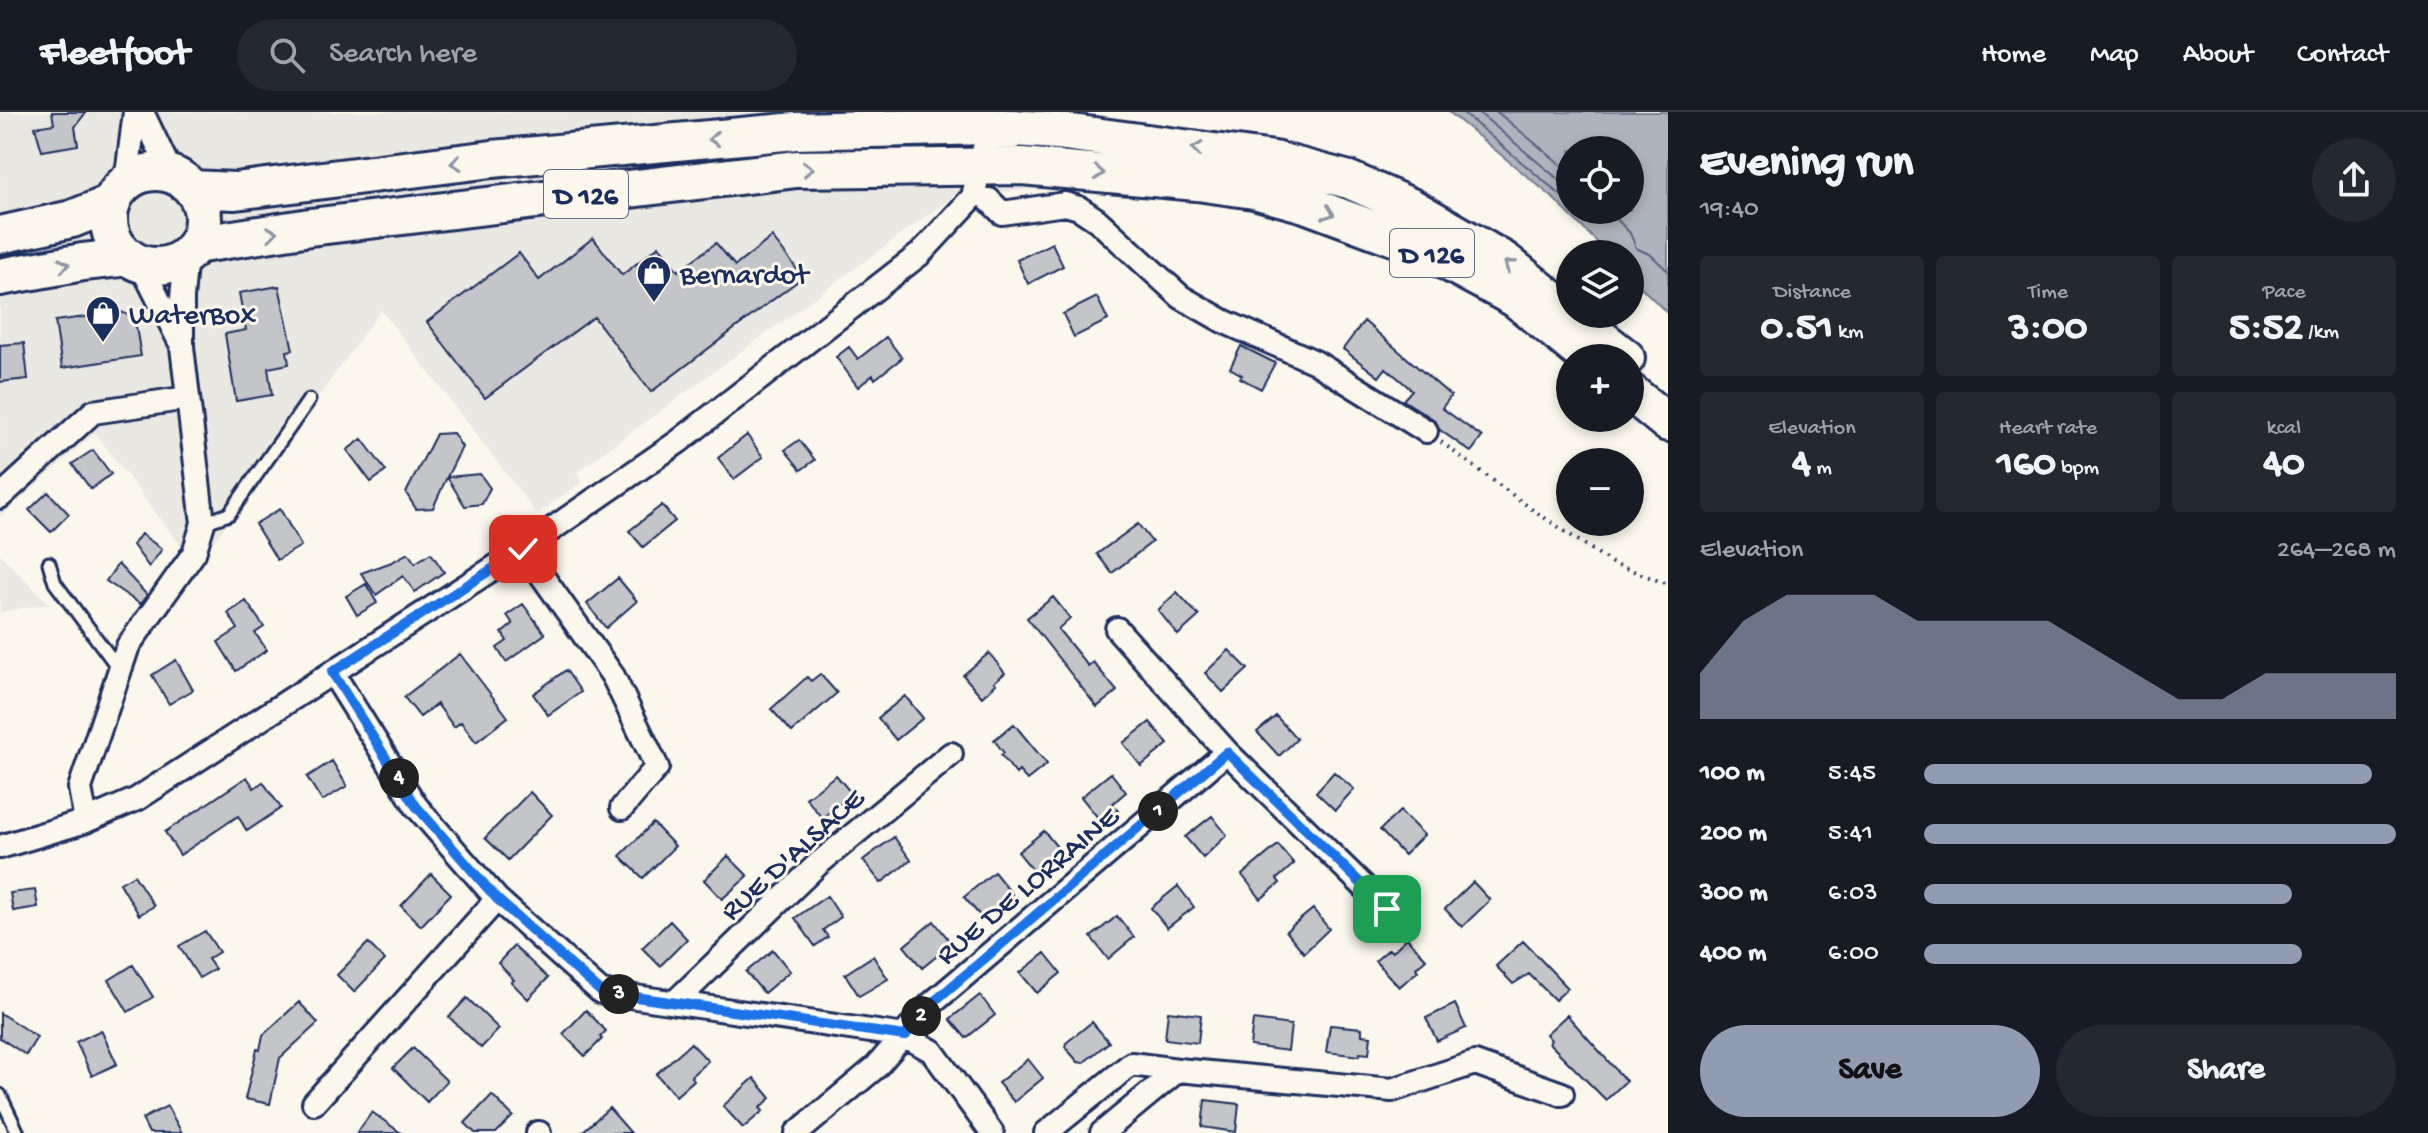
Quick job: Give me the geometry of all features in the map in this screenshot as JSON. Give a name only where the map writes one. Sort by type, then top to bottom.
[{"type":"main road","name":"D 126","points":[[182,182],[235,191],[492,159],[796,131],[986,126],[1274,160],[1349,180],[1411,207],[1505,261],[1556,303]]},
{"type":"main road","name":"D 126","points":[[190,250],[310,227],[797,169],[984,183],[1022,166],[1212,184],[1254,190],[1305,204],[1418,246],[1516,299],[1571,344]]},
{"type":"main road","points":[[0,235],[72,219],[148,173],[182,182],[202,210],[200,235],[190,250],[164,265],[135,260],[83,262],[0,277]]},
{"type":"main road","points":[[119,193],[110,227],[120,249],[135,260]]},
{"type":"main road","name":"D 126","points":[[1588,328],[1608,344]]},
{"type":"main road","name":"D 126","points":[[1644,373],[1668,392]]},
{"type":"main road","points":[[1644,403],[1668,423]]},
{"type":"street","points":[[119,193],[135,112]]},
{"type":"street","points":[[142,112],[182,182]]},
{"type":"street","points":[[1140,142],[994,138],[984,148],[984,183],[1002,213],[1065,204],[1079,208],[1097,220],[1181,297],[1223,321],[1315,362],[1426,431]]},
{"type":"street","points":[[920,254],[984,183]]},
{"type":"street","points":[[0,847],[86,821],[137,799],[523,549],[678,442],[920,254],[950,237],[984,183]]},
{"type":"street","points":[[86,821],[80,788],[128,646],[194,553],[203,523],[182,347],[182,298],[190,250]]},
{"type":"street","points":[[135,260],[182,347]]},
{"type":"street","points":[[0,497],[93,412],[188,398]]},
{"type":"street","points":[[523,549],[613,676],[657,767],[622,808]]},
{"type":"street","points":[[1117,629],[1227,752],[1387,909]]},
{"type":"street","points":[[332,672],[416,806],[497,899],[601,992],[905,1036],[932,1051],[992,1133]]},
{"type":"street","name":"RUE DE LORRAINE","points":[[797,1133],[876,1067],[930,1005],[1227,752]]},
{"type":"street","name":"RUE D'ALSACE","points":[[675,1002],[818,864],[951,754]]},
{"type":"street","points":[[314,1103],[497,899]]},
{"type":"street","points":[[1046,1133],[1131,1064],[1392,1090],[1475,1063],[1562,1094]]},
{"type":"street","points":[[1102,1133],[1178,1070]]},
{"type":"lane","points":[[203,523],[229,514],[309,400]]},
{"type":"lane","points":[[49,563],[55,583],[119,669]]},
{"type":"lane","points":[[0,1095],[18,1133]]},
{"type":"path","points":[[1426,431],[1533,510],[1612,563],[1668,584]]},
{"type":"shaded area","points":[[0,112],[1054,112],[1056,188],[955,195],[577,472],[582,482],[537,514],[381,310],[196,566],[95,433],[0,517]]},
{"type":"shaded area","points":[[0,554],[49,604],[0,612]]},
{"type":"water","points":[[1449,112],[1668,112],[1668,314],[1644,290],[1644,240],[1595,240],[1579,224],[1644,224],[1644,136],[1556,136],[1556,201]]},
{"type":"building","points":[[52,112],[86,112],[75,127],[78,145],[42,151],[35,127],[54,124]]},
{"type":"building","points":[[772,237],[803,277],[651,392],[594,317],[485,398],[427,322],[519,253],[539,280],[593,238],[622,275],[659,246],[678,271],[716,243],[735,266]]},
{"type":"building","points":[[1052,243],[1063,266],[1028,284],[1017,260]]},
{"type":"building","points":[[279,286],[293,350],[287,351],[289,364],[268,368],[272,395],[236,401],[225,334],[246,330],[239,293]]},
{"type":"building","points":[[1097,297],[1108,320],[1074,337],[1063,314]]},
{"type":"building","points":[[121,312],[135,321],[141,356],[62,368],[55,321]]},
{"type":"building","points":[[1364,321],[1451,396],[1442,408],[1482,437],[1471,452],[1440,430],[1433,419],[1403,400],[1412,390],[1386,368],[1379,377],[1343,349]]},
{"type":"building","points":[[886,337],[902,358],[875,379],[873,375],[858,387],[836,357],[849,347],[858,359]]},
{"type":"building","points":[[24,343],[28,379],[0,382],[0,345]]},
{"type":"building","points":[[1241,346],[1275,363],[1261,389],[1240,378],[1242,375],[1230,368]]},
{"type":"building","points":[[453,433],[462,447],[433,508],[416,509],[406,493],[436,434]]},
{"type":"building","points":[[747,435],[763,457],[734,479],[718,458]]},
{"type":"building","points":[[362,439],[386,471],[371,482],[347,450]]},
{"type":"building","points":[[799,440],[815,460],[801,470],[785,450]]},
{"type":"building","points":[[93,450],[111,474],[91,489],[72,464]]},
{"type":"building","points":[[480,474],[490,488],[482,504],[465,506],[447,477]]},
{"type":"building","points":[[48,492],[69,514],[51,532],[29,510]]},
{"type":"building","points":[[662,505],[675,521],[643,547],[629,531]]},
{"type":"building","points":[[280,509],[301,546],[277,560],[255,524]]},
{"type":"building","points":[[1138,524],[1152,542],[1112,573],[1097,554]]},
{"type":"building","points":[[141,534],[162,549],[149,567],[133,545]]},
{"type":"building","points":[[408,553],[415,563],[431,553],[444,572],[415,592],[403,576],[376,595],[361,573]]},
{"type":"building","points":[[118,564],[147,595],[140,604],[106,581]]},
{"type":"building","points":[[618,578],[637,601],[606,628],[587,604]]},
{"type":"building","points":[[366,584],[377,603],[357,615],[346,596]]},
{"type":"building","points":[[1177,592],[1199,616],[1178,635],[1158,610]]},
{"type":"building","points":[[1053,597],[1070,618],[1058,629],[1088,666],[1093,662],[1117,691],[1097,707],[1027,618]]},
{"type":"building","points":[[246,601],[264,627],[255,633],[267,650],[236,671],[218,642],[238,629],[228,613]]},
{"type":"building","points":[[523,604],[545,634],[506,662],[497,648],[507,641],[502,633],[513,624],[507,615]]},
{"type":"building","points":[[1229,650],[1248,669],[1223,692],[1205,673]]},
{"type":"building","points":[[989,653],[1005,673],[982,697],[963,675]]},
{"type":"building","points":[[460,654],[508,717],[476,742],[461,722],[454,727],[437,704],[420,717],[404,697]]},
{"type":"building","points":[[176,660],[193,690],[169,704],[152,675]]},
{"type":"building","points":[[566,670],[581,692],[548,715],[533,694]]},
{"type":"building","points":[[820,674],[837,693],[792,732],[771,709],[807,677],[811,681]]},
{"type":"building","points":[[905,696],[923,718],[896,740],[878,718]]},
{"type":"building","points":[[1276,716],[1297,739],[1279,756],[1257,732]]},
{"type":"building","points":[[1150,722],[1168,744],[1141,766],[1123,743]]},
{"type":"building","points":[[1014,724],[1047,764],[1027,780],[1019,771],[1016,774],[994,740]]},
{"type":"building","points":[[332,761],[347,786],[322,801],[307,777]]},
{"type":"building","points":[[1334,772],[1354,789],[1335,810],[1316,792]]},
{"type":"building","points":[[1111,773],[1126,792],[1112,804],[1118,811],[1103,824],[1081,797]]},
{"type":"building","points":[[836,775],[852,794],[822,818],[806,798]]},
{"type":"building","points":[[247,777],[254,788],[263,782],[281,808],[247,831],[238,816],[180,855],[165,832]]},
{"type":"building","points":[[530,792],[552,815],[508,860],[485,838]]},
{"type":"building","points":[[1400,811],[1424,835],[1404,855],[1380,830]]},
{"type":"building","points":[[1212,816],[1227,835],[1203,858],[1185,837]]},
{"type":"building","points":[[653,823],[675,846],[643,878],[620,856]]},
{"type":"building","points":[[1044,831],[1062,853],[1036,874],[1018,852]]},
{"type":"building","points":[[894,837],[911,860],[881,883],[863,860]]},
{"type":"building","points":[[1278,845],[1294,864],[1277,879],[1280,883],[1261,899],[1242,875]]},
{"type":"building","points":[[728,856],[748,876],[722,899],[704,880]]},
{"type":"building","points":[[994,872],[1012,894],[982,918],[964,897]]},
{"type":"building","points":[[431,874],[451,894],[421,926],[401,906]]},
{"type":"building","points":[[134,875],[154,906],[139,915],[120,883]]},
{"type":"building","points":[[1473,882],[1490,900],[1462,927],[1445,909]]},
{"type":"building","points":[[1178,886],[1194,907],[1167,928],[1151,908]]},
{"type":"building","points":[[35,890],[38,907],[13,911],[10,893]]},
{"type":"building","points":[[827,896],[841,917],[823,930],[828,937],[815,946],[795,918]]},
{"type":"building","points":[[1313,909],[1329,929],[1304,953],[1286,931]]},
{"type":"building","points":[[1117,916],[1134,937],[1108,959],[1091,937]]},
{"type":"building","points":[[670,921],[687,939],[660,966],[642,948]]},
{"type":"building","points":[[934,921],[952,944],[922,968],[904,946]]},
{"type":"building","points":[[205,931],[219,952],[208,959],[215,969],[199,978],[179,946]]},
{"type":"building","points":[[1407,938],[1426,959],[1416,968],[1418,971],[1399,987],[1375,961],[1389,949],[1392,952]]},
{"type":"building","points":[[1523,941],[1568,988],[1555,1000],[1529,974],[1513,984],[1496,966]]},
{"type":"building","points":[[368,943],[385,960],[354,992],[337,975]]},
{"type":"building","points":[[514,946],[548,978],[528,999],[498,963]]},
{"type":"building","points":[[773,950],[790,971],[764,993],[746,972]]},
{"type":"building","points":[[1045,953],[1061,973],[1037,993],[1020,973]]},
{"type":"building","points":[[873,956],[888,979],[859,996],[845,974]]},
{"type":"building","points":[[133,965],[153,997],[128,1012],[109,980]]},
{"type":"building","points":[[980,995],[995,1015],[966,1038],[950,1019]]},
{"type":"building","points":[[467,998],[499,1029],[481,1048],[449,1017]]},
{"type":"building","points":[[299,1002],[318,1023],[280,1058],[270,1104],[245,1099],[263,1035]]},
{"type":"building","points":[[1455,1004],[1466,1028],[1437,1041],[1426,1018]]},
{"type":"building","points":[[586,1010],[606,1031],[585,1056],[563,1034]]},
{"type":"building","points":[[1168,1011],[1201,1015],[1198,1043],[1165,1039]]},
{"type":"building","points":[[0,1013],[37,1037],[26,1055],[0,1038]]},
{"type":"building","points":[[1567,1015],[1626,1081],[1606,1100],[1549,1043],[1551,1040],[1546,1034]]},
{"type":"building","points":[[1253,1020],[1291,1025],[1288,1051],[1250,1046]]},
{"type":"building","points":[[1092,1022],[1109,1042],[1083,1063],[1078,1062],[1065,1047],[1066,1043]]},
{"type":"building","points":[[1330,1025],[1362,1028],[1362,1035],[1371,1036],[1369,1054],[1360,1053],[1359,1056],[1326,1052]]},
{"type":"building","points":[[101,1030],[117,1064],[92,1076],[76,1042]]},
{"type":"building","points":[[691,1043],[708,1061],[691,1076],[694,1080],[676,1096],[656,1074]]},
{"type":"building","points":[[413,1048],[447,1081],[427,1102],[393,1068]]},
{"type":"building","points":[[1028,1059],[1043,1078],[1014,1102],[998,1083]]},
{"type":"building","points":[[754,1078],[771,1098],[760,1108],[763,1111],[743,1128],[723,1106]]},
{"type":"building","points":[[492,1095],[513,1116],[496,1133],[475,1133],[465,1123]]},
{"type":"building","points":[[1205,1100],[1239,1104],[1236,1132],[1202,1127]]},
{"type":"building","points":[[167,1106],[182,1133],[149,1133],[142,1119]]},
{"type":"building","points":[[609,1108],[631,1133],[581,1133]]},
{"type":"building","points":[[372,1112],[401,1133],[357,1133]]},
{"type":"place","name":"Bernardot","points":[[654,304]]},
{"type":"place","name":"WaterBox","points":[[103,344]]},
{"type":"route","points":[[523,549],[332,672],[416,806],[497,899],[601,992],[905,1036],[930,1005],[1227,752],[1387,909]]}]
